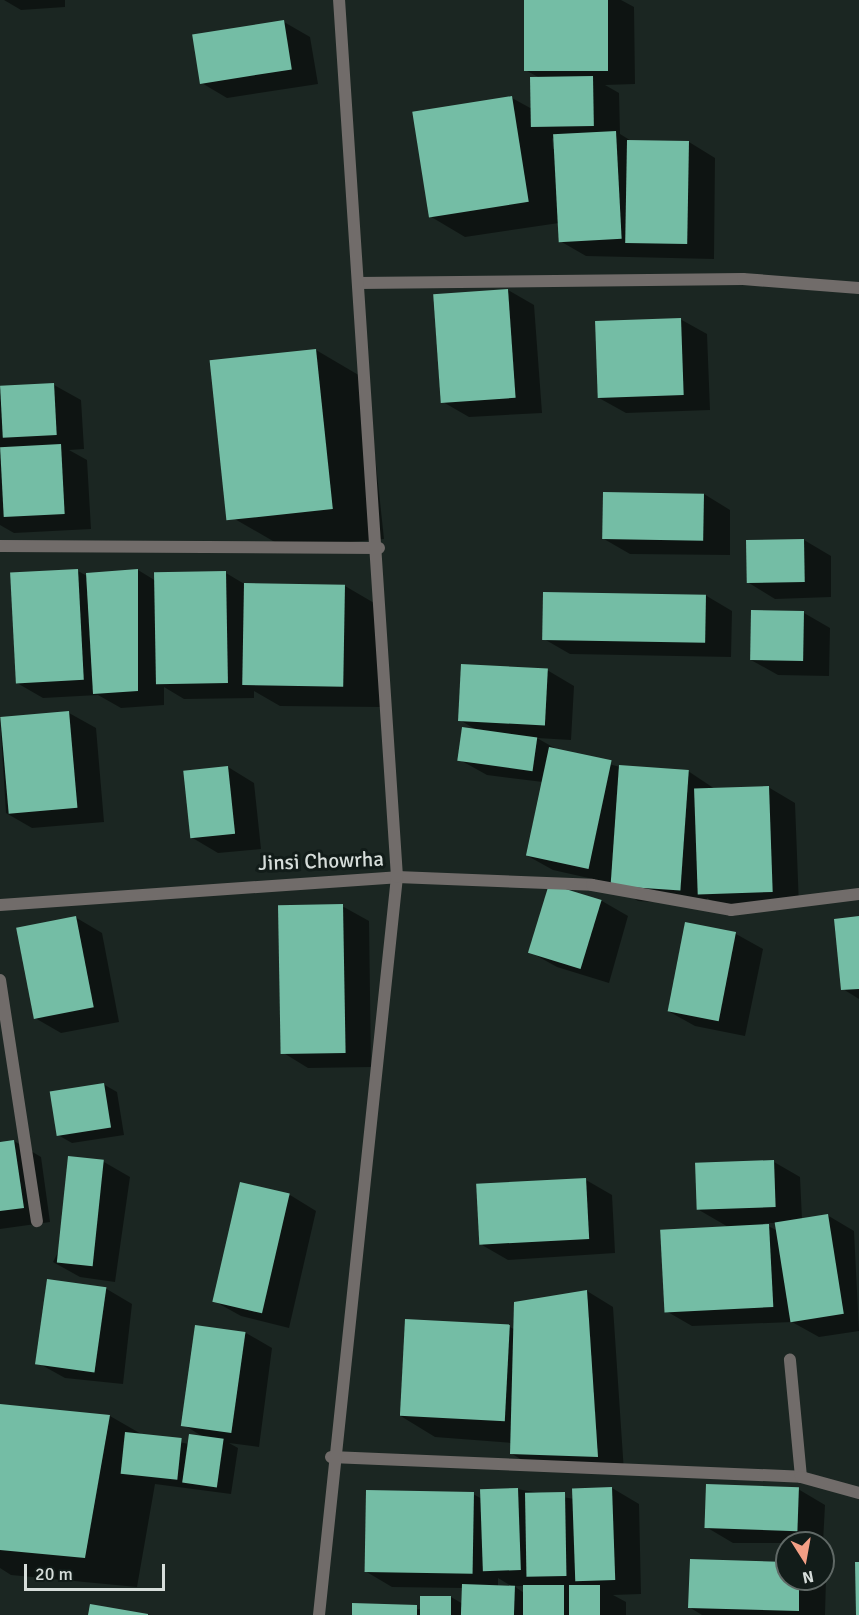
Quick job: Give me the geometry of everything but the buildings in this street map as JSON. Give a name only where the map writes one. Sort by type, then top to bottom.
[{"type":"street","points":[[319,1615],[332,1457],[397,877],[379,548],[339,0]]},
{"type":"street","points":[[358,283],[743,279],[859,288]]},
{"type":"street","points":[[0,546],[379,548]]},
{"type":"street","name":"Jinsi Chowrha","points":[[0,905],[246,884],[397,877],[592,885],[730,910],[859,894]]},
{"type":"street","points":[[0,980],[37,1221]]},
{"type":"street","points":[[790,1360],[801,1477]]},
{"type":"street","points":[[332,1457],[801,1477],[859,1493]]}]
